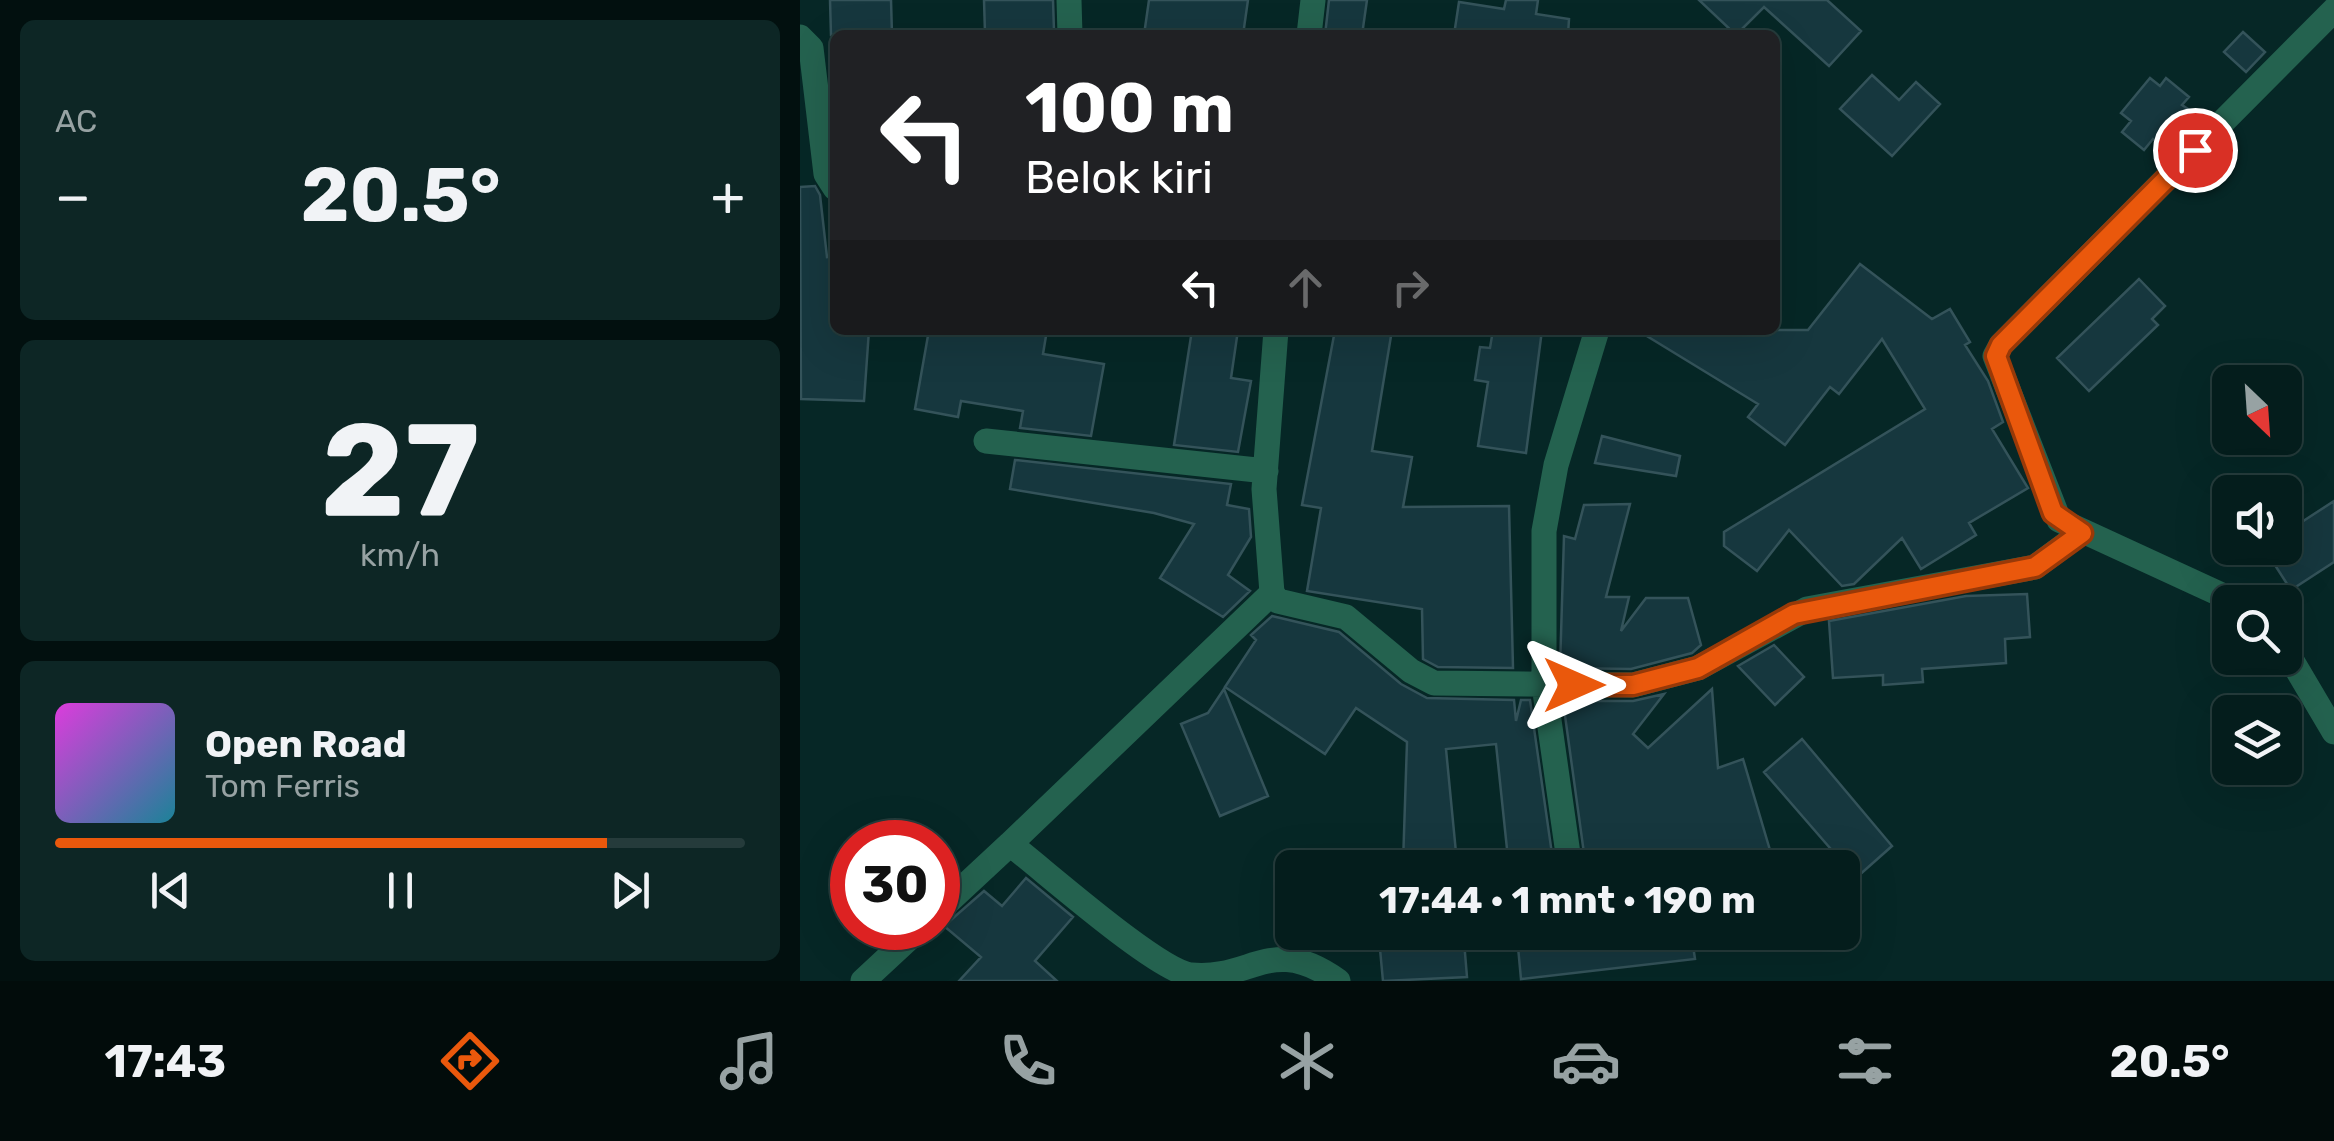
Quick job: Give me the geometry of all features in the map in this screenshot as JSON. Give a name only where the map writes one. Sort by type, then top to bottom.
[{"type":"street","points":[[1070,0],[1070,30]]},
{"type":"street","points":[[1309,30],[1313,0]]},
{"type":"street","points":[[2212,591],[2082,533],[2053,513],[1996,356],[2001,345],[2334,10]]},
{"type":"street","points":[[800,37],[811,48],[826,174],[830,180]]},
{"type":"street","points":[[1276,335],[1266,471],[1272,593],[1278,601],[1346,616],[1411,670],[1434,683],[1633,685],[1698,668],[1794,614],[2035,567],[2082,533]]},
{"type":"street","points":[[1567,850],[1544,685],[1544,531],[1548,494],[1596,335]]},
{"type":"street","points":[[986,441],[1266,471]]},
{"type":"street","points":[[960,891],[1272,593]]},
{"type":"street","points":[[2300,675],[2334,732]]},
{"type":"street","points":[[1010,844],[1138,943],[1188,975],[1212,975],[1253,962],[1290,958],[1316,966],[1338,981]]},
{"type":"street","points":[[863,981],[896,950]]},
{"type":"building","points":[[830,0],[891,0],[892,30],[831,30]]},
{"type":"building","points":[[984,0],[1053,0],[1054,30],[985,30]]},
{"type":"building","points":[[1149,0],[1248,0],[1244,30],[1145,30]]},
{"type":"building","points":[[1329,0],[1367,0],[1363,30],[1326,30]]},
{"type":"building","points":[[1506,0],[1538,0],[1536,14],[1569,19],[1568,30],[1455,30],[1459,2],[1504,9]]},
{"type":"building","points":[[1699,0],[1827,0],[1861,31],[1829,66],[1764,7],[1741,30],[1731,30]]},
{"type":"building","points":[[2243,32],[2265,52],[2246,72],[2224,52]]},
{"type":"building","points":[[1872,75],[1899,100],[1916,82],[1940,104],[1892,156],[1840,109]]},
{"type":"building","points":[[2150,78],[2160,86],[2166,78],[2189,97],[2182,105],[2191,111],[2162,146],[2153,139],[2144,150],[2122,132],[2131,121],[2121,113]]},
{"type":"building","points":[[815,186],[820,195],[827,257],[830,257],[830,335],[869,335],[864,401],[801,399],[800,187]]},
{"type":"building","points":[[1860,264],[1932,319],[1950,309],[1970,342],[1965,345],[1988,381],[2003,422],[1992,429],[2028,488],[1969,523],[1976,535],[1921,569],[1902,538],[1854,584],[1842,586],[1789,530],[1757,571],[1724,546],[1724,532],[1925,409],[1882,339],[1839,394],[1830,387],[1785,445],[1748,417],[1758,404],[1645,335],[1780,335],[1780,330],[1808,330]]},
{"type":"building","points":[[2139,279],[2165,306],[2152,319],[2158,325],[2089,391],[2057,358]]},
{"type":"building","points":[[928,335],[1046,335],[1043,354],[1104,364],[1091,436],[1020,428],[1023,411],[961,401],[958,417],[915,409]]},
{"type":"building","points":[[1191,335],[1237,335],[1231,378],[1251,381],[1238,452],[1174,445]]},
{"type":"building","points":[[1334,335],[1391,335],[1372,451],[1412,457],[1403,507],[1509,506],[1513,668],[1438,667],[1423,659],[1422,609],[1307,591],[1321,508],[1302,505]]},
{"type":"building","points":[[1492,335],[1541,335],[1526,453],[1478,446],[1488,382],[1475,380],[1480,347],[1490,348]]},
{"type":"building","points":[[1602,436],[1680,456],[1676,476],[1595,463]]},
{"type":"building","points":[[1015,460],[1231,484],[1227,505],[1249,509],[1251,537],[1228,575],[1250,591],[1223,617],[1160,578],[1194,524],[1154,513],[1010,489]]},
{"type":"building","points":[[2334,501],[2334,562],[2299,585],[2288,585],[2275,565],[2302,565],[2302,522]]},
{"type":"building","points":[[1630,504],[1606,597],[1629,597],[1621,631],[1646,598],[1688,598],[1701,645],[1692,653],[1631,669],[1560,668],[1564,536],[1575,539],[1584,505]]},
{"type":"building","points":[[2027,594],[2030,637],[2005,639],[2006,663],[1922,669],[1923,682],[1883,685],[1883,675],[1833,678],[1829,621],[1966,596]]},
{"type":"building","points":[[1272,616],[1339,632],[1401,684],[1427,698],[1514,700],[1516,721],[1521,700],[1530,700],[1551,850],[1507,850],[1496,744],[1446,749],[1456,850],[1403,850],[1407,742],[1356,708],[1325,754],[1225,687],[1256,640],[1251,635]]},
{"type":"building","points":[[1774,645],[1804,677],[1775,705],[1738,666]]},
{"type":"building","points":[[1224,689],[1268,796],[1220,816],[1181,724],[1208,713]]},
{"type":"building","points":[[1712,689],[1718,768],[1743,759],[1770,850],[1584,850],[1563,701],[1633,701],[1664,694],[1633,734],[1648,748]]},
{"type":"building","points":[[1802,739],[1892,846],[1860,874],[1860,850],[1832,850],[1764,772]]},
{"type":"building","points":[[1026,878],[1073,917],[1035,961],[1057,981],[959,981],[981,957],[960,939],[960,912],[984,891],[1002,906]]},
{"type":"building","points":[[1380,950],[1465,950],[1467,977],[1383,981]]},
{"type":"building","points":[[1518,950],[1694,950],[1695,959],[1521,979]]},
{"type":"route","points":[[1574,685],[1633,685],[1698,668],[1807,609],[2035,567],[2082,533],[2053,513],[1997,368],[1996,356],[2001,345],[2195,150]]}]
